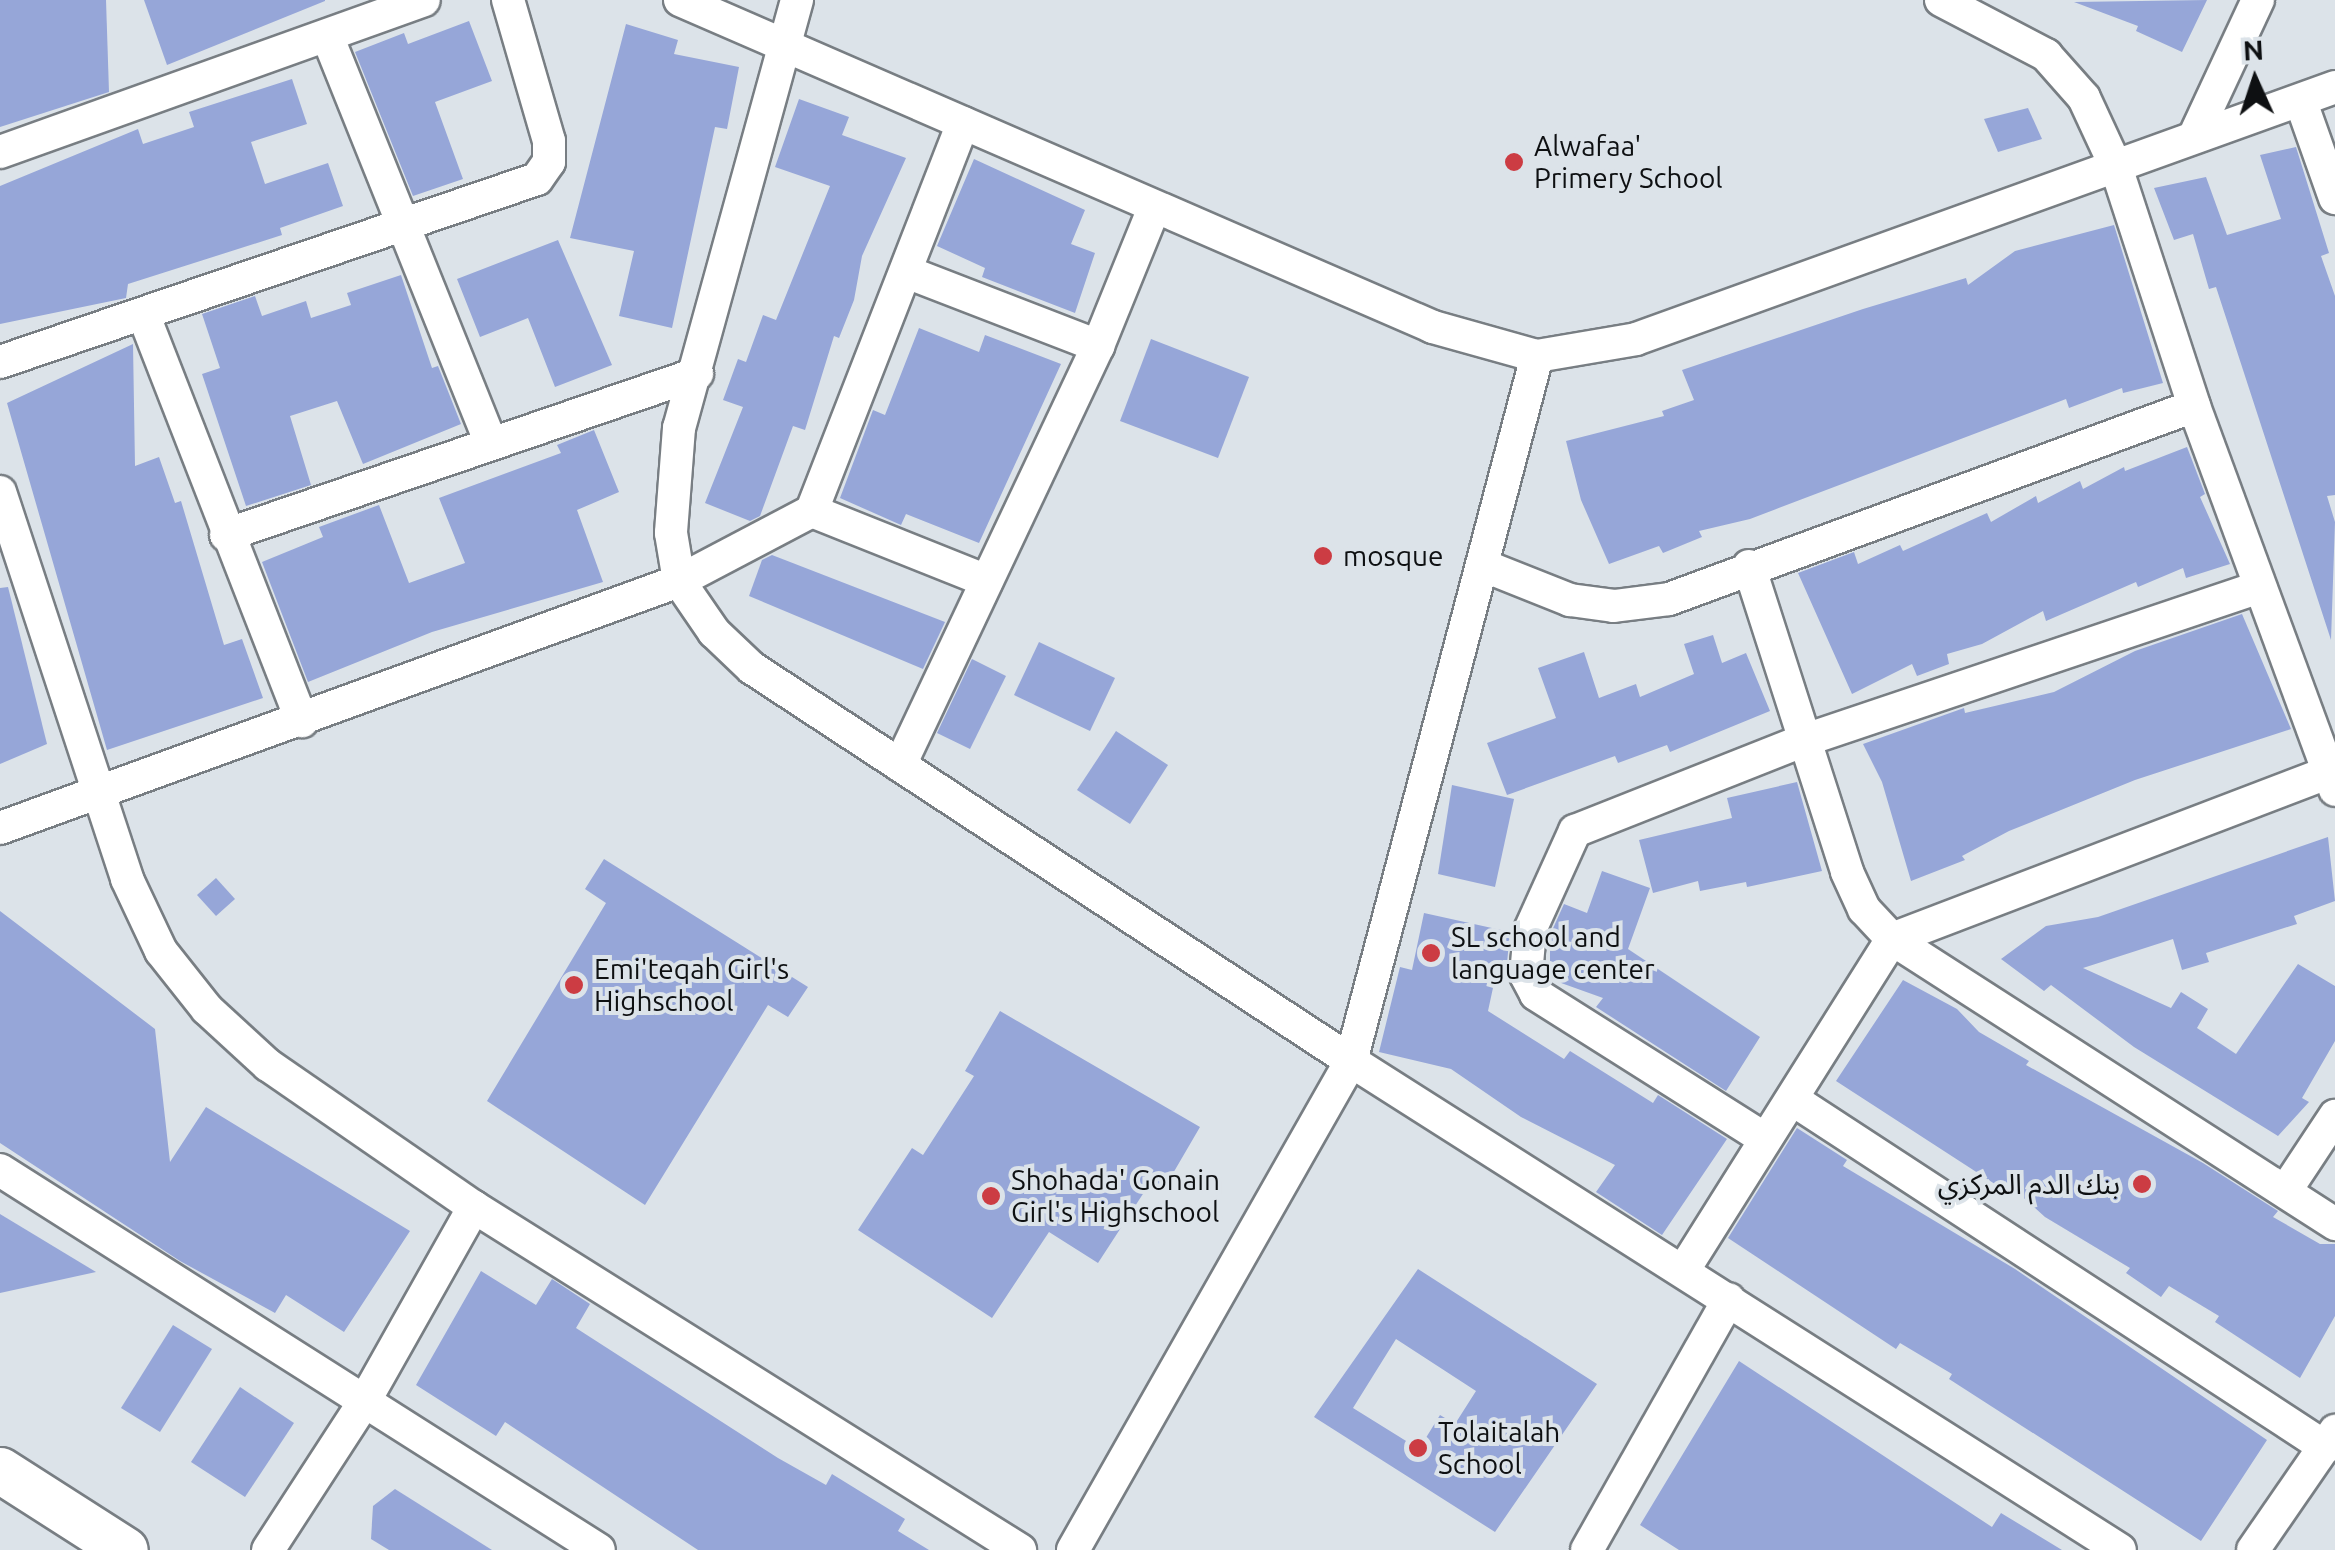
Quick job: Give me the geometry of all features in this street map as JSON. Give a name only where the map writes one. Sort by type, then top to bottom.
[{"type":"main road","points":[[0,1470],[125,1550]]},
{"type":"street","points":[[0,152],[328,38],[424,0]]},
{"type":"street","points":[[0,362],[537,179],[549,162],[549,141],[508,0]]},
{"type":"street","points":[[680,0],[786,42],[1154,208],[1433,327],[1537,356],[1636,338],[2335,87]]},
{"type":"street","points":[[796,0],[697,374],[679,428],[671,533],[679,581],[714,632],[752,668],[1351,1061],[2120,1550]]},
{"type":"street","points":[[1684,1270],[1892,940],[2333,778],[2194,406],[2116,167],[2084,98],[2046,55],[1942,0]]},
{"type":"street","points":[[2196,135],[2258,0]]},
{"type":"street","points":[[328,38],[492,444]]},
{"type":"street","points":[[2301,102],[2335,198]]},
{"type":"street","points":[[0,828],[679,581],[812,511],[909,273],[962,123]]},
{"type":"street","points":[[900,764],[1098,346],[1154,208]]},
{"type":"street","points":[[909,273],[1098,346]]},
{"type":"street","points":[[144,316],[226,535],[302,721]]},
{"type":"street","points":[[1073,1550],[1351,1061],[1537,356]]},
{"type":"street","points":[[226,535],[697,374]]},
{"type":"street","points":[[1482,565],[1570,600],[1614,606],[1669,599],[1748,566],[2194,406]]},
{"type":"street","points":[[0,492],[10,568],[127,879],[162,950],[208,1009],[268,1065],[474,1208],[1020,1550]]},
{"type":"street","points":[[812,511],[987,581]]},
{"type":"street","points":[[1748,566],[1848,872],[1864,908],[1892,940],[2335,1224]]},
{"type":"street","points":[[1766,1139],[1536,994],[1526,974],[1530,930],[1575,831],[1805,740],[2260,587]]},
{"type":"street","points":[[1792,1100],[2330,1439],[2253,1550]]},
{"type":"street","points":[[2286,1190],[2335,1116]]},
{"type":"street","points":[[0,1170],[599,1550]]},
{"type":"street","points":[[268,1550],[364,1402],[474,1208]]},
{"type":"street","points":[[1596,1547],[1729,1299]]},
{"type":"building","points":[[0,0],[106,0],[109,92],[0,127]]},
{"type":"building","points":[[144,0],[325,0],[325,1],[167,65]]},
{"type":"building","points":[[2207,0],[2182,52],[2136,31],[2138,26],[2074,2]]},
{"type":"building","points":[[469,21],[492,81],[435,102],[463,179],[413,196],[355,52],[404,33],[408,44]]},
{"type":"building","points":[[626,24],[678,40],[674,54],[739,67],[727,129],[715,127],[672,328],[619,316],[634,251],[570,238]]},
{"type":"building","points":[[292,79],[307,124],[251,142],[265,184],[328,163],[343,206],[280,228],[282,235],[128,284],[126,298],[0,324],[0,186],[138,129],[143,144],[194,127],[189,112]]},
{"type":"building","points":[[799,99],[849,117],[842,135],[906,158],[862,256],[854,300],[839,338],[834,336],[805,430],[793,426],[760,516],[750,521],[705,503],[743,407],[723,400],[738,359],[746,362],[763,315],[776,320],[830,186],[775,167]]},
{"type":"building","points":[[2028,108],[2042,139],[1998,152],[1984,119]]},
{"type":"building","points":[[2296,147],[2329,253],[2321,256],[2335,296],[2335,495],[2327,496],[2335,522],[2331,640],[2216,287],[2209,289],[2193,234],[2174,240],[2154,188],[2206,177],[2227,235],[2281,219],[2260,155]]},
{"type":"building","points":[[974,159],[1085,210],[1071,244],[1095,253],[1075,313],[982,277],[985,268],[937,246]]},
{"type":"building","points":[[2114,225],[2163,383],[2123,393],[2122,388],[2069,408],[2066,399],[1750,519],[1699,531],[1702,537],[1663,553],[1659,546],[1609,564],[1581,500],[1566,441],[1664,416],[1662,411],[1694,400],[1682,370],[1966,278],[1968,285],[2015,251]]},
{"type":"building","points":[[558,240],[612,365],[555,387],[528,318],[480,337],[457,279]]},
{"type":"building","points":[[401,275],[432,368],[438,366],[461,424],[363,464],[337,401],[290,416],[311,485],[246,506],[202,374],[220,368],[202,314],[255,296],[262,316],[306,301],[311,318],[351,305],[347,293]]},
{"type":"building","points":[[919,328],[979,352],[985,335],[1061,364],[979,543],[906,514],[901,525],[840,498],[873,410],[885,415]]},
{"type":"building","points":[[1151,339],[1249,377],[1218,458],[1120,421]]},
{"type":"building","points":[[133,344],[135,466],[159,457],[175,503],[181,501],[224,645],[242,639],[263,698],[107,750],[7,403]]},
{"type":"building","points":[[594,430],[619,492],[577,510],[603,582],[432,632],[308,682],[262,562],[323,537],[319,527],[379,505],[409,583],[465,563],[439,498],[561,453],[557,445]]},
{"type":"building","points":[[2187,447],[2205,494],[2200,497],[2230,564],[2186,578],[2183,568],[2138,587],[2136,582],[2046,621],[2043,611],[1982,644],[1947,654],[1949,664],[1917,676],[1912,664],[1852,694],[1798,573],[1854,552],[1858,564],[1900,545],[1903,551],[1987,513],[1991,522],[2036,496],[2038,503],[2080,481],[2083,489],[2124,467],[2125,471]]},
{"type":"building","points":[[772,555],[945,622],[923,669],[749,596],[762,560]]},
{"type":"building","points":[[8,587],[47,744],[0,764],[0,588]]},
{"type":"building","points":[[2242,614],[2291,729],[2135,780],[2009,831],[1962,856],[1965,860],[1911,881],[1882,782],[1863,744],[1964,708],[1965,713],[2054,692],[2135,651]]},
{"type":"building","points":[[1713,635],[1722,663],[1746,653],[1770,711],[1670,752],[1667,745],[1618,763],[1615,756],[1507,795],[1487,743],[1556,718],[1538,668],[1584,652],[1599,698],[1636,684],[1640,697],[1694,674],[1684,644]]},
{"type":"building","points":[[1039,642],[1115,678],[1090,731],[1014,695]]},
{"type":"building","points":[[972,659],[1006,676],[970,749],[937,733]]},
{"type":"building","points":[[1116,731],[1168,765],[1130,824],[1077,790]]},
{"type":"building","points":[[1797,782],[1822,871],[1747,887],[1746,882],[1700,891],[1698,881],[1653,893],[1639,840],[1732,818],[1727,798]]},
{"type":"building","points":[[1452,785],[1514,799],[1495,887],[1438,874]]},
{"type":"building","points":[[2328,837],[2335,901],[2294,916],[2297,924],[2206,953],[2209,962],[2182,970],[2173,939],[2083,968],[2171,1008],[2181,992],[2208,1009],[2197,1028],[2236,1054],[2298,964],[2335,986],[2335,1041],[2302,1098],[2309,1102],[2278,1136],[2134,1047],[2051,985],[2044,991],[2001,959],[2046,926],[2098,917]]},
{"type":"building","points":[[604,859],[808,987],[788,1017],[768,1005],[645,1205],[487,1101],[606,903],[585,889]]},
{"type":"building","points":[[1602,871],[1650,888],[1628,949],[1760,1037],[1726,1091],[1596,1007],[1603,998],[1550,979],[1550,935],[1564,904],[1587,913]]},
{"type":"building","points":[[216,878],[235,899],[216,916],[197,895]]},
{"type":"building","points":[[0,911],[155,1029],[170,1162],[206,1107],[410,1231],[344,1332],[286,1295],[275,1313],[180,1261],[0,1143]]},
{"type":"building","points":[[1424,913],[1510,932],[1507,963],[1499,960],[1488,1011],[1564,1059],[1570,1051],[1653,1103],[1658,1095],[1727,1139],[1662,1235],[1596,1192],[1615,1165],[1521,1117],[1451,1069],[1379,1052],[1400,967],[1412,970]]},
{"type":"building","points":[[1903,980],[1957,1009],[1979,1032],[2029,1061],[2026,1065],[2203,1163],[2278,1211],[2273,1217],[2320,1244],[2335,1244],[2335,1316],[2300,1378],[2215,1322],[2219,1316],[2169,1286],[2161,1297],[2126,1273],[2130,1268],[2045,1217],[2005,1181],[2001,1188],[1836,1081]]},
{"type":"building","points":[[1000,1011],[1200,1127],[1165,1187],[1152,1180],[1098,1263],[1049,1232],[992,1318],[858,1230],[912,1148],[923,1155],[974,1076],[965,1071]]},
{"type":"building","points":[[1797,1128],[1847,1160],[1843,1166],[2015,1269],[2267,1440],[2201,1541],[1949,1379],[1952,1374],[1900,1343],[1896,1349],[1728,1238]]},
{"type":"building","points":[[0,1214],[96,1272],[0,1293]]},
{"type":"building","points":[[1418,1269],[1597,1384],[1495,1532],[1314,1417]],"holes":[[[1396,1339],[1476,1391],[1455,1424],[1440,1415],[1419,1449],[1353,1408]]]},
{"type":"building","points":[[481,1271],[536,1305],[552,1279],[590,1304],[576,1328],[778,1458],[826,1485],[832,1474],[905,1519],[898,1531],[929,1550],[698,1550],[505,1422],[496,1436],[416,1385]]},
{"type":"building","points":[[173,1325],[212,1349],[160,1432],[121,1408]]},
{"type":"building","points":[[1739,1361],[1992,1527],[2001,1513],[2062,1550],[1679,1550],[1640,1525]]},
{"type":"building","points":[[240,1387],[294,1423],[245,1497],[191,1462]]},
{"type":"building","points":[[395,1489],[492,1550],[389,1550],[371,1539],[373,1506]]},
{"type":"place","name":"Alwafaa' Primery School","points":[[1514,162]]},
{"type":"place","name":"mosque","points":[[1323,556]]},
{"type":"place","name":"SL school and language center","points":[[1431,953]]},
{"type":"place","name":"Emi'teqah Girl's Highschool","points":[[574,985]]},
{"type":"place","name":"بنك الدم المركزي","points":[[2142,1184]]},
{"type":"place","name":"Shohada' Gonain Girl's Highschool","points":[[991,1196]]},
{"type":"place","name":"Tolaitalah School","points":[[1418,1448]]}]
